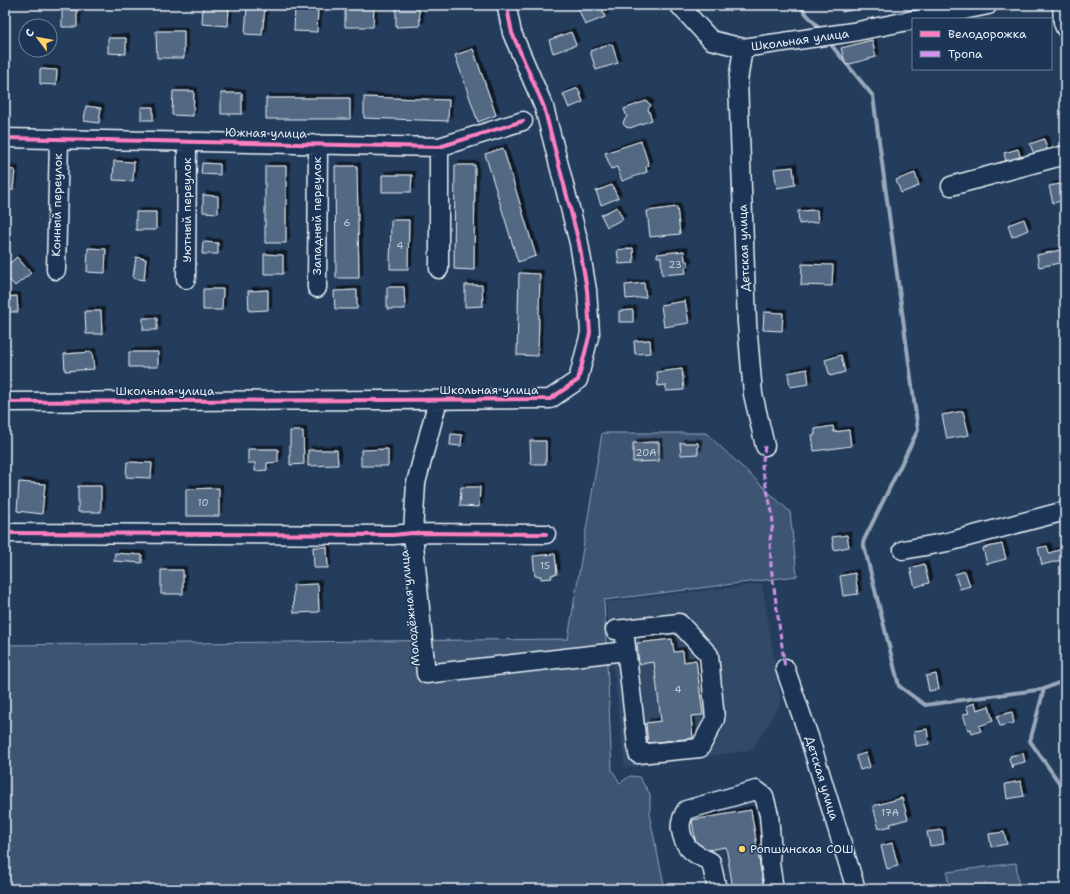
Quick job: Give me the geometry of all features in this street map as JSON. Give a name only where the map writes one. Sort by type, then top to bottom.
[{"type":"street","name":"Школьная улица","points":[[5,402],[550,399],[578,380],[590,333],[587,290],[579,244],[544,107],[512,33],[507,8],[508,5]]},
{"type":"street","name":"Школьная улица","points":[[680,5],[711,40],[743,48],[853,32],[912,20]]},
{"type":"street","points":[[925,18],[988,5]]},
{"type":"street","points":[[1062,5],[1063,22],[1065,28]]},
{"type":"street","name":"Детская улица","points":[[743,48],[738,81],[747,323],[753,394],[765,446]]},
{"type":"street","name":"Южная улица","points":[[5,138],[439,147],[522,121]]},
{"type":"street","name":"Конный переулок","points":[[56,270],[59,139]]},
{"type":"street","name":"Уютный переулок","points":[[186,279],[187,142]]},
{"type":"street","name":"Западный переулок","points":[[317,288],[318,144]]},
{"type":"street","points":[[439,147],[439,268]]},
{"type":"street","points":[[951,186],[1065,155]]},
{"type":"street","name":"Молодёжная улица","points":[[438,400],[416,483],[413,533],[426,674],[626,651]]},
{"type":"street","points":[[903,550],[948,542],[1065,511]]},
{"type":"street","points":[[5,533],[393,535],[413,533],[546,534]]},
{"type":"street","points":[[679,623],[709,655],[715,719],[700,748],[638,754],[626,651],[620,629],[679,623]]},
{"type":"street","name":"Детская улица","points":[[784,668],[809,737],[856,889]]},
{"type":"street","points":[[717,889],[712,862],[690,851],[684,843],[680,819],[686,810],[756,790],[764,796],[768,815],[771,840],[770,863],[774,889]]},
{"type":"shaded area","points":[[602,433],[706,433],[790,512],[797,576],[604,600],[612,770],[620,783],[630,776],[639,777],[650,794],[650,819],[665,889],[5,889],[5,645],[568,639]]},
{"type":"shaded area","points":[[762,584],[781,703],[752,750],[625,768],[606,602]]},
{"type":"shaded area","points":[[1016,863],[1019,889],[949,889],[947,872]]},
{"type":"building","points":[[203,5],[229,6],[228,26],[202,24]]},
{"type":"building","points":[[345,5],[374,6],[373,27],[345,27]]},
{"type":"building","points":[[577,5],[601,5],[605,17],[585,25]]},
{"type":"building","points":[[728,5],[756,5],[729,11]]},
{"type":"building","points":[[841,5],[861,5],[862,8],[842,12]]},
{"type":"building","points":[[419,6],[420,26],[396,27],[396,7]]},
{"type":"building","points":[[247,7],[265,8],[262,35],[245,34]]},
{"type":"building","points":[[295,7],[318,8],[317,32],[294,31]]},
{"type":"building","points":[[62,10],[77,10],[77,27],[62,27]]},
{"type":"building","points":[[156,31],[184,31],[184,58],[157,58]]},
{"type":"building","points":[[571,32],[576,45],[553,53],[549,40]]},
{"type":"building","points":[[108,38],[126,38],[126,54],[108,53]]},
{"type":"building","points":[[872,40],[876,57],[846,65],[841,48]]},
{"type":"building","points":[[612,44],[618,63],[596,70],[590,51]]},
{"type":"building","points":[[473,49],[496,115],[478,122],[455,55]]},
{"type":"building","points":[[40,69],[57,70],[56,85],[40,84]]},
{"type":"building","points":[[578,88],[583,102],[569,108],[563,94]]},
{"type":"building","points":[[173,91],[194,91],[193,116],[172,115]]},
{"type":"building","points":[[221,93],[242,93],[242,114],[221,114]]},
{"type":"building","points":[[364,97],[449,100],[448,121],[364,118]]},
{"type":"building","points":[[266,98],[350,98],[350,119],[266,119]]},
{"type":"building","points":[[646,101],[651,105],[648,109],[652,120],[630,128],[626,127],[623,124],[627,117],[624,109]]},
{"type":"building","points":[[86,106],[101,108],[99,123],[84,121]]},
{"type":"building","points":[[141,107],[153,107],[153,120],[141,120]]},
{"type":"building","points":[[1044,139],[1048,152],[1035,157],[1030,144]]},
{"type":"building","points":[[641,141],[649,166],[646,167],[647,172],[622,181],[617,167],[611,169],[605,153]]},
{"type":"building","points":[[503,148],[536,256],[518,262],[485,154]]},
{"type":"building","points":[[1018,149],[1022,162],[1007,166],[1004,153]]},
{"type":"building","points":[[114,161],[134,162],[133,181],[113,180]]},
{"type":"building","points":[[202,163],[220,164],[220,175],[201,174]]},
{"type":"building","points":[[455,165],[475,165],[474,270],[454,269]]},
{"type":"building","points":[[265,166],[286,166],[286,243],[265,243]]},
{"type":"building","points":[[335,166],[357,166],[359,278],[336,278]]},
{"type":"building","points":[[793,167],[795,185],[777,188],[774,169]]},
{"type":"building","points":[[5,169],[15,170],[13,190],[5,190]]},
{"type":"building","points":[[915,173],[919,186],[901,193],[896,180]]},
{"type":"building","points":[[382,175],[412,175],[411,192],[382,192]]},
{"type":"building","points":[[1065,183],[1065,200],[1053,203],[1049,186]]},
{"type":"building","points":[[612,185],[618,198],[601,205],[596,191]]},
{"type":"building","points":[[203,195],[218,196],[218,213],[203,212]]},
{"type":"building","points":[[617,207],[623,219],[607,227],[601,215]]},
{"type":"building","points":[[677,207],[680,234],[650,237],[647,211]]},
{"type":"building","points":[[817,210],[818,222],[799,224],[798,211]]},
{"type":"building","points":[[136,212],[156,212],[156,230],[136,230]]},
{"type":"building","points":[[1024,219],[1028,230],[1012,237],[1008,225]]},
{"type":"building","points":[[391,220],[409,220],[408,269],[390,269]]},
{"type":"building","points":[[203,242],[218,243],[218,254],[202,254]]},
{"type":"building","points":[[88,248],[106,249],[105,273],[87,272]]},
{"type":"building","points":[[633,248],[634,263],[619,264],[617,250]]},
{"type":"building","points":[[1065,249],[1065,262],[1039,267],[1037,255]]},
{"type":"building","points":[[684,251],[685,260],[688,262],[688,266],[685,268],[686,273],[662,275],[661,257],[657,257],[657,254]]},
{"type":"building","points":[[264,254],[283,255],[283,274],[264,274]]},
{"type":"building","points":[[17,257],[31,273],[15,286],[5,275],[5,267]]},
{"type":"building","points":[[136,257],[146,259],[144,280],[133,278]]},
{"type":"building","points":[[802,264],[833,265],[832,286],[801,285]]},
{"type":"building","points":[[519,273],[540,274],[538,356],[517,355]]},
{"type":"building","points":[[644,283],[646,297],[626,299],[625,285]]},
{"type":"building","points":[[465,285],[482,285],[483,306],[465,307]]},
{"type":"building","points":[[387,287],[404,287],[405,309],[387,309]]},
{"type":"building","points":[[203,289],[223,289],[222,310],[203,310]]},
{"type":"building","points":[[268,290],[268,310],[249,311],[248,291]]},
{"type":"building","points":[[357,290],[357,309],[335,309],[334,291]]},
{"type":"building","points":[[17,296],[18,312],[5,312],[5,297]]},
{"type":"building","points":[[685,301],[689,323],[664,327],[661,305]]},
{"type":"building","points":[[633,310],[633,322],[619,322],[619,311]]},
{"type":"building","points":[[85,311],[101,311],[102,334],[86,334]]},
{"type":"building","points":[[764,312],[783,313],[782,331],[763,330]]},
{"type":"building","points":[[143,318],[157,318],[157,330],[143,330]]},
{"type":"building","points":[[650,340],[651,353],[635,354],[634,341]]},
{"type":"building","points":[[92,352],[94,369],[65,371],[64,354]]},
{"type":"building","points":[[129,352],[158,352],[158,367],[129,367]]},
{"type":"building","points":[[841,355],[845,372],[830,376],[825,360]]},
{"type":"building","points":[[682,369],[684,390],[666,391],[666,385],[658,386],[657,372]]},
{"type":"building","points":[[807,369],[809,384],[790,387],[788,373]]},
{"type":"building","points":[[963,411],[969,435],[947,439],[942,415]]},
{"type":"building","points":[[833,426],[834,432],[849,430],[851,446],[814,451],[812,435],[815,435],[815,429]]},
{"type":"building","points":[[290,431],[303,431],[304,464],[290,465]]},
{"type":"building","points":[[451,434],[462,435],[461,446],[450,445]]},
{"type":"building","points":[[530,441],[546,441],[546,464],[531,464]]},
{"type":"building","points":[[659,442],[659,461],[633,462],[633,443]]},
{"type":"building","points":[[680,443],[698,443],[698,454],[681,455]]},
{"type":"building","points":[[248,449],[278,449],[278,462],[267,463],[267,470],[255,471],[255,463],[248,463]]},
{"type":"building","points":[[388,449],[388,466],[361,466],[361,450]]},
{"type":"building","points":[[308,450],[337,450],[338,465],[308,466]]},
{"type":"building","points":[[127,462],[152,463],[151,478],[126,477]]},
{"type":"building","points":[[19,482],[45,484],[42,514],[17,511]]},
{"type":"building","points":[[78,486],[101,486],[101,512],[78,512]]},
{"type":"building","points":[[461,487],[480,487],[479,507],[460,506]]},
{"type":"building","points":[[219,488],[219,516],[186,516],[186,489]]},
{"type":"building","points":[[847,535],[849,547],[834,550],[832,537]]},
{"type":"building","points":[[1002,544],[1006,559],[987,564],[983,548]]},
{"type":"building","points":[[1047,546],[1049,553],[1065,548],[1065,559],[1042,565],[1038,548]]},
{"type":"building","points":[[313,547],[327,547],[328,568],[314,568]]},
{"type":"building","points":[[115,553],[142,555],[142,563],[114,561]]},
{"type":"building","points":[[555,554],[557,574],[551,575],[552,578],[541,579],[541,576],[535,576],[533,556]]},
{"type":"building","points":[[924,564],[929,583],[915,587],[910,568]]},
{"type":"building","points":[[161,570],[183,570],[183,594],[161,594]]},
{"type":"building","points":[[965,571],[970,586],[960,589],[955,574]]},
{"type":"building","points":[[855,573],[858,594],[843,596],[840,576]]},
{"type":"building","points":[[318,584],[319,612],[294,613],[293,585]]},
{"type":"building","points":[[672,639],[674,652],[683,651],[684,662],[696,660],[703,715],[691,716],[693,738],[648,743],[646,723],[661,721],[654,662],[639,664],[637,643]]},
{"type":"building","points":[[936,674],[939,689],[929,691],[926,676]]},
{"type":"building","points":[[975,703],[977,710],[989,706],[993,721],[979,726],[981,731],[972,734],[971,729],[968,730],[963,714],[969,713],[966,706]]},
{"type":"building","points":[[1012,712],[1014,723],[1000,726],[997,716]]},
{"type":"building","points":[[927,729],[929,744],[916,746],[914,731]]},
{"type":"building","points":[[866,753],[870,767],[860,770],[856,756]]},
{"type":"building","points":[[1023,753],[1025,762],[1012,765],[1012,769],[1009,758],[1011,757],[1010,756]]},
{"type":"building","points":[[1021,781],[1024,796],[1007,799],[1005,784]]},
{"type":"building","points":[[902,798],[908,819],[879,829],[873,806]]},
{"type":"building","name":"Ропшинская СОШ","points":[[751,810],[764,889],[733,889],[726,847],[697,852],[692,820]]},
{"type":"building","points":[[942,830],[944,844],[930,846],[927,832]]},
{"type":"building","points":[[1004,832],[1007,844],[991,847],[989,834]]},
{"type":"building","points":[[892,843],[898,866],[887,869],[881,846]]},
{"type":"waterway","points":[[798,5],[822,31]]},
{"type":"waterway","points":[[828,41],[873,96],[918,430],[863,542],[899,686],[925,705],[1044,689],[1030,741],[1065,791]]},
{"type":"waterway","points":[[1044,689],[1065,680]]},
{"type":"marked path","points":[[765,446],[762,468],[772,512],[773,524],[770,539],[771,566],[785,668]]},
{"type":"cycle path","points":[[5,402],[550,399],[578,380],[590,333],[587,290],[579,243],[544,107],[512,33],[507,8],[508,5]]},
{"type":"cycle path","points":[[5,138],[439,147],[523,121]]},
{"type":"cycle path","points":[[5,533],[393,535],[413,533],[546,534]]},
{"type":"place","name":"Ропшинская СОШ","points":[[742,849]]}]
